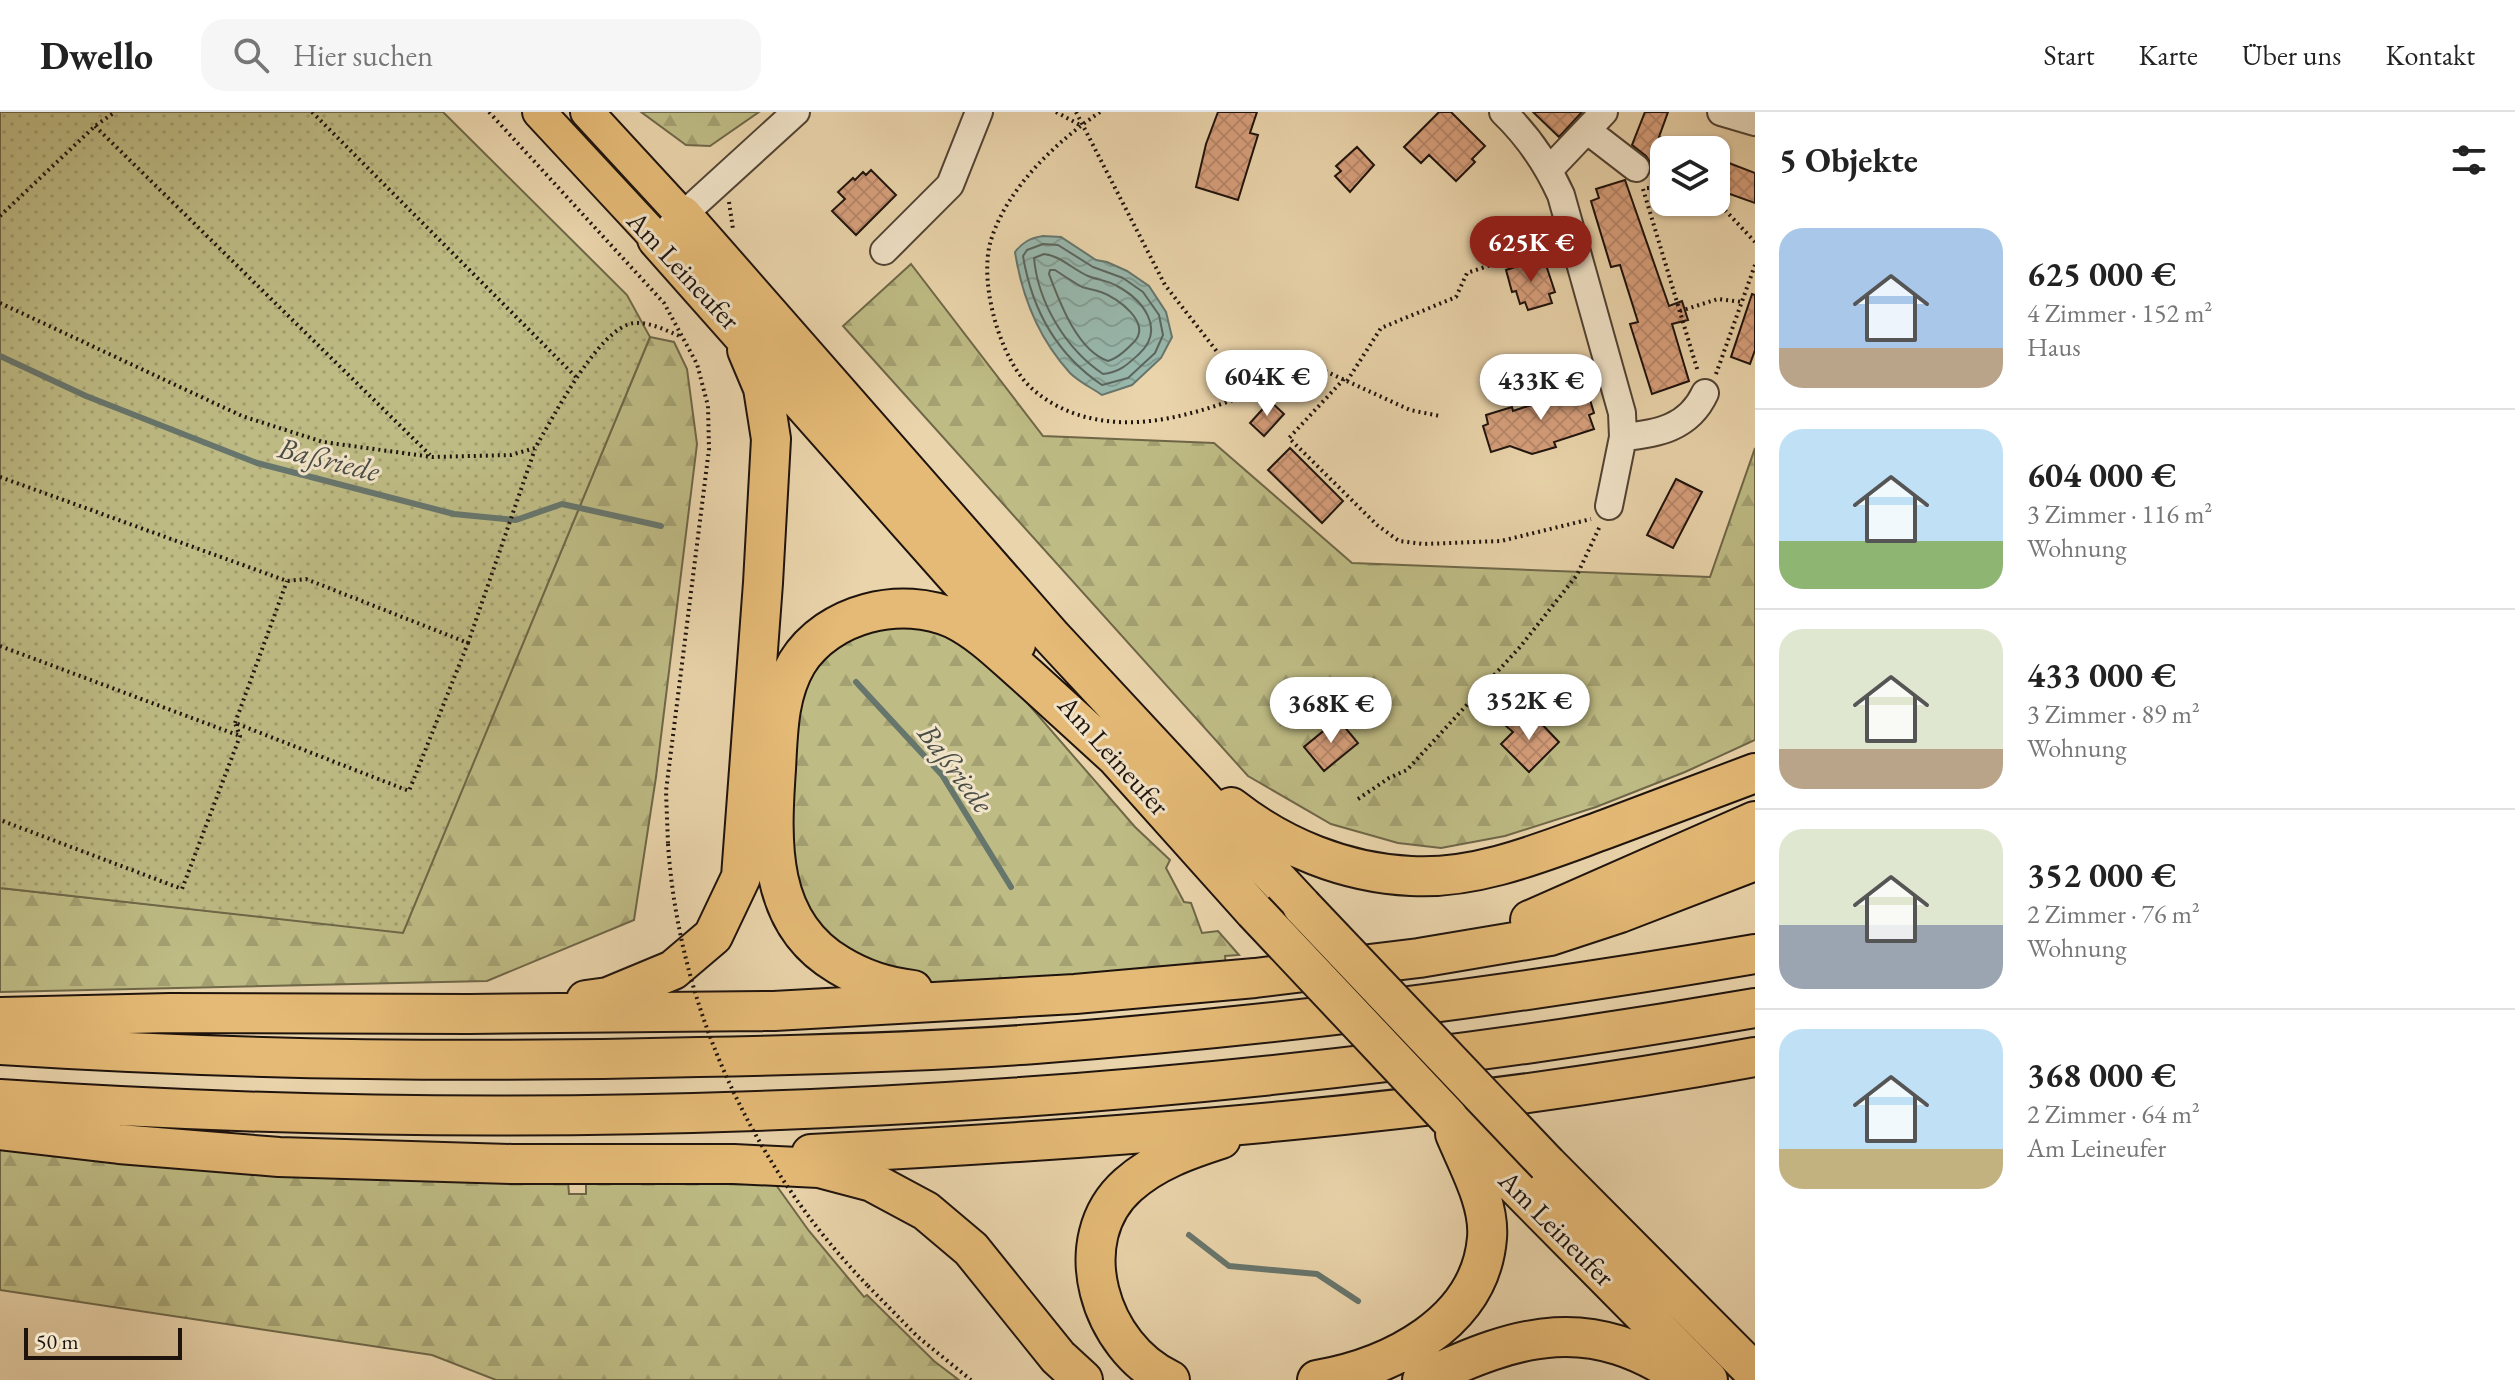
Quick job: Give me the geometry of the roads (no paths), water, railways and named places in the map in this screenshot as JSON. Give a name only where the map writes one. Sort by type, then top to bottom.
[{"type":"highway","name":"Am Leineufer","points":[[670,227],[736,326],[1131,749],[1302,906],[1547,1164],[1755,1373]]},
{"type":"highway","name":"Am Leineufer","points":[[670,227],[1042,626],[1254,911],[1448,1117],[1485,1172],[1708,1380]]},
{"type":"highway","points":[[469,1014],[608,997],[673,970],[713,936],[741,877],[771,439],[763,388],[736,326]]},
{"type":"highway","points":[[1075,994],[954,993],[904,989],[862,979],[825,957],[803,936],[788,914],[780,892],[776,864],[774,797],[780,708],[798,663],[818,641],[843,621],[871,612],[893,610],[931,611],[953,619],[981,635],[1131,749],[1275,837],[1320,857],[1369,872],[1414,877],[1466,872],[1542,852],[1755,773]]},
{"type":"highway","points":[[1419,958],[1530,920],[1755,821]]},
{"type":"highway","points":[[0,1017],[170,1013],[774,1011],[1075,994],[1255,978],[1419,958],[1550,936],[1620,913],[1755,861]]},
{"type":"highway","points":[[0,1045],[284,1059],[503,1062],[805,1055],[1003,1046],[1163,1033],[1412,1005],[1755,954]]},
{"type":"highway","points":[[0,1099],[314,1114],[508,1115],[808,1108],[1168,1084],[1430,1057],[1755,1008]]},
{"type":"highway","points":[[0,1130],[119,1144],[279,1157],[512,1164],[648,1162],[984,1145],[1345,1114],[1545,1089],[1752,1058]]},
{"type":"highway","points":[[1170,1380],[1154,1373],[1132,1354],[1116,1333],[1102,1304],[1097,1281],[1100,1230],[1111,1204],[1128,1185],[1171,1155],[1223,1138],[1345,1114]]},
{"type":"highway","points":[[648,1162],[819,1168],[872,1182],[926,1211],[971,1249],[1058,1357],[1083,1380]]},
{"type":"highway","points":[[1317,1380],[1346,1375],[1403,1353],[1451,1316],[1468,1294],[1481,1268],[1487,1237],[1483,1206],[1485,1172]]},
{"type":"highway","points":[[1422,1380],[1491,1350],[1534,1339],[1577,1335],[1623,1344],[1686,1380]]},
{"type":"main road","name":"Am Leineufer","points":[[539,112],[670,227]]},
{"type":"main road","name":"Am Leineufer","points":[[587,112],[670,227]]},
{"type":"lane","points":[[670,227],[796,112]]},
{"type":"lane","points":[[884,251],[950,185],[979,112]]},
{"type":"lane","points":[[1503,112],[1549,170],[1561,195],[1618,392],[1623,437],[1607,510]]},
{"type":"lane","points":[[1721,112],[1755,122]]},
{"type":"lane","points":[[1549,170],[1596,122],[1640,178]]},
{"type":"lane","points":[[1623,437],[1672,428],[1695,412],[1705,393]]},
{"type":"water","points":[[1043,236],[1061,237],[1096,260],[1127,271],[1149,286],[1166,312],[1172,337],[1161,358],[1132,385],[1102,395],[1070,373],[1049,346],[1027,301],[1015,252],[1027,241]]},
{"type":"waterway","name":"Baßriede","points":[[0,356],[86,396],[257,463],[454,514],[516,520],[562,504],[661,526]]},
{"type":"waterway","name":"Baßriede","points":[[856,682],[942,775],[1011,887]]},
{"type":"waterway","name":"Baßriede","points":[[1189,1235],[1229,1266],[1317,1274],[1358,1301]]}]
